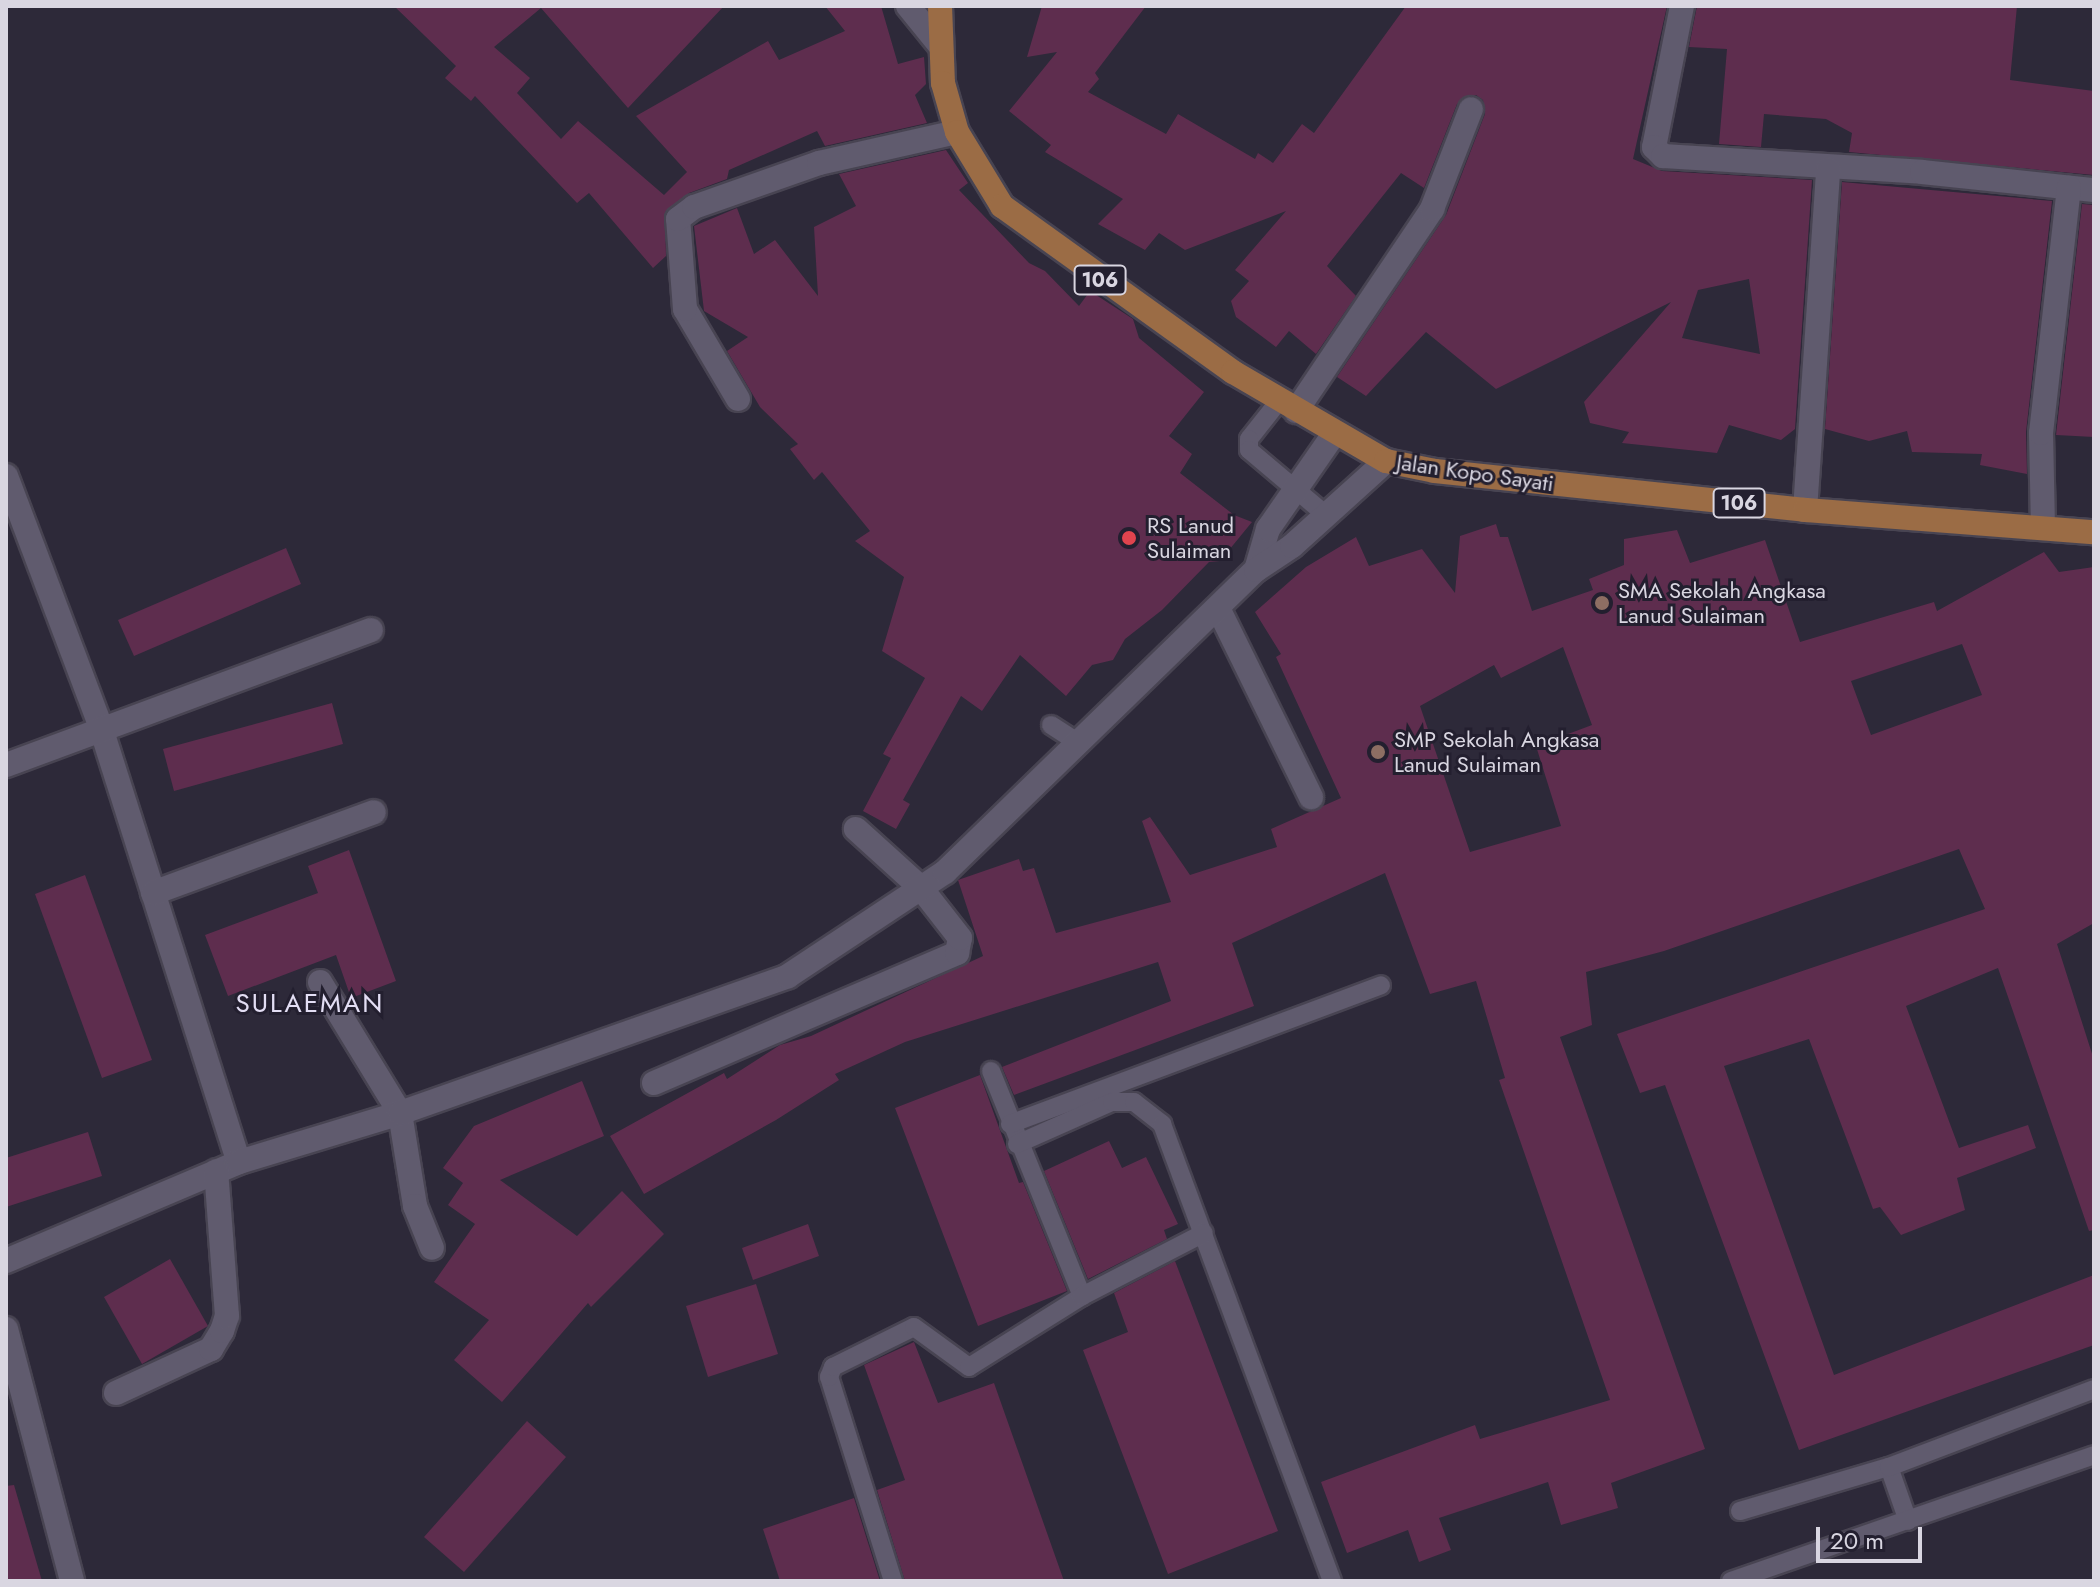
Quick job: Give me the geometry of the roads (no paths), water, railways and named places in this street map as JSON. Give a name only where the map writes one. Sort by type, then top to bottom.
[{"type":"main road","name":"Jalan Kopo Sayati","points":[[940,6],[938,43],[957,132],[1002,206],[1137,307],[1288,406],[1386,461],[1435,471],[1805,510],[2094,532]]},
{"type":"street","points":[[908,6],[938,43]]},
{"type":"street","points":[[1682,6],[1656,153],[1828,170],[1922,172],[2094,190]]},
{"type":"street","points":[[1288,406],[1432,209],[1471,109]]},
{"type":"street","points":[[738,399],[685,309],[678,219],[694,207],[819,163],[957,132]]},
{"type":"street","points":[[1805,510],[1828,170]]},
{"type":"street","points":[[2043,528],[2041,433],[2069,188]]},
{"type":"street","points":[[1256,570],[1268,529],[1334,434]]},
{"type":"street","points":[[6,1261],[239,1162],[400,1113],[788,976],[945,872],[1256,570],[1326,515],[1386,461]]},
{"type":"street","points":[[6,476],[101,728],[239,1162]]},
{"type":"street","points":[[1218,608],[1311,797]]},
{"type":"street","points":[[6,765],[371,630]]},
{"type":"street","points":[[153,893],[374,812]]},
{"type":"street","points":[[654,1083],[957,953],[960,938],[921,888],[856,829]]},
{"type":"street","points":[[320,982],[400,1113],[415,1206],[432,1248]]},
{"type":"street","points":[[116,1393],[211,1349],[222,1331],[227,1316],[216,1171]]},
{"type":"street","points":[[6,1329],[72,1581]]},
{"type":"lane","points":[[1288,406],[1249,439],[1249,450],[1326,515]]},
{"type":"lane","points":[[1051,725],[1079,743]]},
{"type":"lane","points":[[1010,1124],[1381,985]]},
{"type":"lane","points":[[991,1071],[1017,1144],[1082,1296]]},
{"type":"lane","points":[[1017,1144],[1112,1102],[1134,1102],[1162,1124],[1332,1581]]},
{"type":"lane","points":[[893,1581],[829,1377],[833,1367],[914,1327],[969,1367],[1082,1296],[1204,1233]]},
{"type":"lane","points":[[1740,1511],[1889,1467],[2094,1389]]},
{"type":"lane","points":[[1731,1581],[2094,1455]]},
{"type":"lane","points":[[1889,1467],[1908,1521]]},
{"type":"place","name":"RS Lanud Sulaiman","points":[[1129,538]]},
{"type":"place","name":"SMA Sekolah Angkasa Lanud Sulaiman","points":[[1602,603]]},
{"type":"place","name":"SMP Sekolah Angkasa Lanud Sulaiman","points":[[1378,752]]},
{"type":"district","name":"SULAEMAN","points":[[310,1004]]}]
